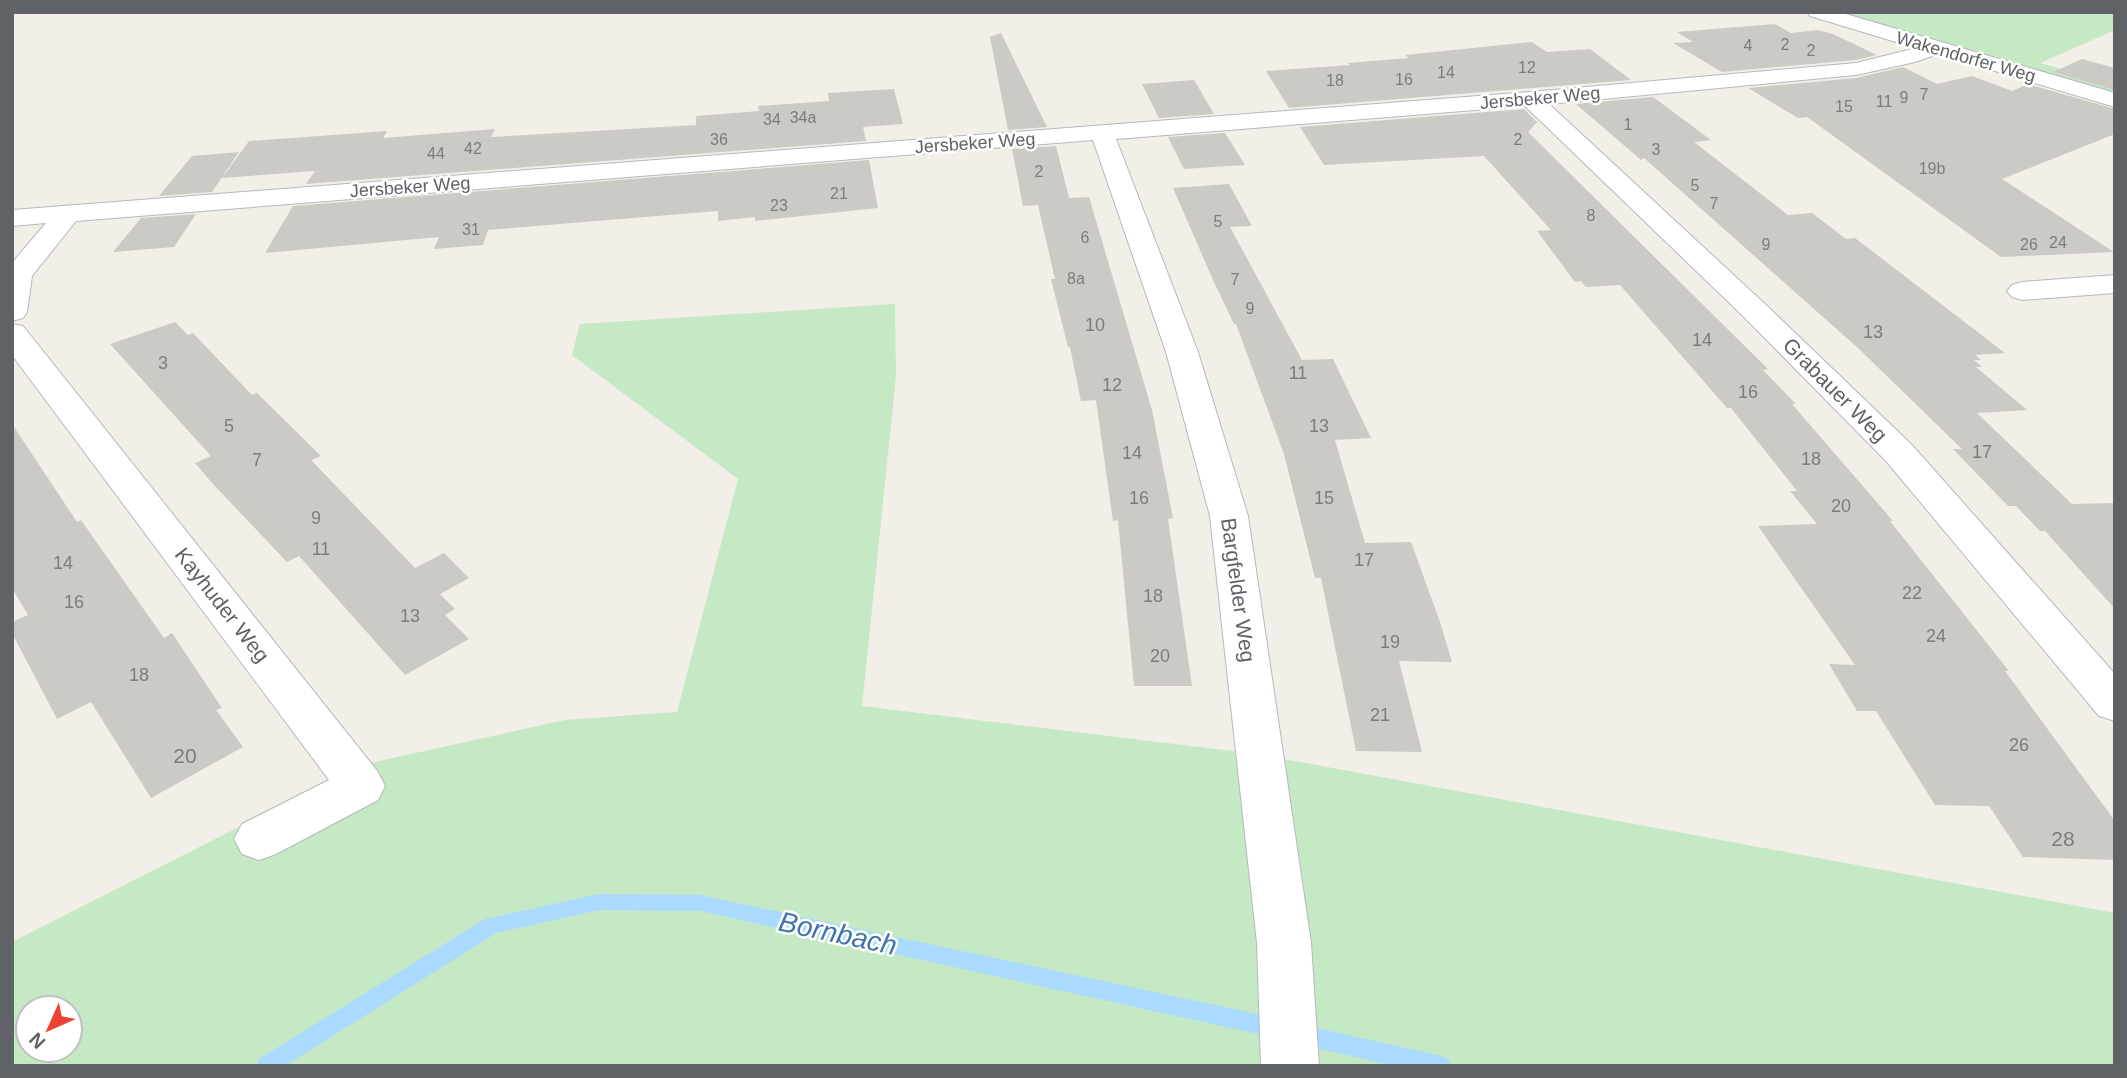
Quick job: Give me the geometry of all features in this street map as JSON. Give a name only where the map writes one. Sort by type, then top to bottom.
[{"type":"street","name":"Wakendorfer Weg","points":[[1817,12],[2115,100]]},
{"type":"street","name":"Jersbeker Weg","points":[[12,218],[1530,99],[1856,69],[1908,58],[1935,48]]},
{"type":"street","name":"Grabauer Weg","points":[[1530,99],[1755,311],[1899,453],[2115,704]]},
{"type":"street","name":"Bargfelder Weg","points":[[1102,133],[1182,352],[1229,516],[1264,778],[1288,993],[1290,1066]]},
{"type":"street","points":[[12,312],[18,275],[68,214]]},
{"type":"street","points":[[2022,291],[2115,284]]},
{"type":"street","name":"Kayhuder Weg","points":[[12,333],[361,786],[259,839]]},
{"type":"green space","points":[[1831,12],[2115,12],[2115,30],[2040,63],[2115,84],[2115,95]]},
{"type":"green space","points":[[895,304],[896,376],[862,706],[1257,754],[2115,913],[2115,1066],[12,1066],[12,942],[361,765],[565,720],[677,712],[738,479],[572,355],[580,324]]},
{"type":"building","points":[[1775,24],[1791,33],[1818,30],[1833,34],[1877,55],[1856,60],[1722,72],[1673,43],[1693,42],[1677,32]]},
{"type":"building","points":[[1001,33],[1047,127],[1008,130],[990,37]]},
{"type":"building","points":[[1532,42],[1547,52],[1590,49],[1631,80],[1289,108],[1266,71],[1350,65],[1348,63],[1409,58],[1405,55]]},
{"type":"building","points":[[2082,59],[2115,68],[2115,90],[2053,72]]},
{"type":"building","points":[[1903,67],[1937,84],[1972,76],[2012,91],[2028,84],[2115,109],[2115,134],[2002,179],[2114,252],[2001,257],[1807,117],[1798,118],[1748,88],[1856,78]]},
{"type":"building","points":[[1194,80],[1214,114],[1159,118],[1142,84]]},
{"type":"building","points":[[894,89],[903,124],[863,127],[866,141],[306,184],[315,171],[222,178],[249,141],[387,131],[383,138],[495,129],[491,137],[696,125],[696,116],[759,111],[758,106],[829,101],[828,93]]},
{"type":"building","points":[[1653,97],[1711,140],[1694,142],[1788,215],[1812,213],[1846,239],[1855,238],[2005,353],[1975,355],[1981,360],[1974,360],[1982,367],[1976,367],[2027,410],[1977,413],[2072,504],[2115,503],[2115,609],[2045,531],[2040,531],[2016,506],[2008,506],[1953,449],[1962,449],[1858,348],[1644,158],[1641,160],[1576,104]]},
{"type":"building","points":[[1524,109],[1537,122],[1528,132],[1768,369],[1763,370],[1796,404],[1792,404],[1893,521],[1890,521],[2009,671],[2005,671],[2115,821],[2115,860],[2023,857],[1989,806],[1935,805],[1876,711],[1857,711],[1829,664],[1855,665],[1758,526],[1817,524],[1790,491],[1797,491],[1731,408],[1727,408],[1620,285],[1586,287],[1581,281],[1575,282],[1537,231],[1551,230],[1484,156],[1324,165],[1300,127]]},
{"type":"building","points":[[1225,133],[1245,165],[1184,169],[1168,137]]},
{"type":"building","points":[[1056,146],[1069,198],[1089,197],[1152,410],[1173,518],[1168,519],[1192,686],[1134,686],[1118,520],[1113,521],[1096,400],[1081,401],[1070,347],[1051,279],[1055,279],[1038,205],[1023,206],[1012,149]]},
{"type":"building","points":[[239,152],[212,192],[159,196],[192,156]]},
{"type":"building","points":[[869,160],[878,208],[755,221],[755,217],[718,221],[718,211],[488,230],[483,245],[434,249],[439,237],[265,253],[293,206]]},
{"type":"building","points":[[1229,184],[1252,226],[1230,227],[1302,360],[1333,359],[1371,438],[1335,440],[1365,543],[1411,542],[1440,622],[1452,662],[1399,661],[1422,752],[1356,751],[1321,578],[1315,578],[1284,454],[1236,324],[1213,280],[1173,188]]},
{"type":"building","points":[[196,214],[174,247],[113,252],[141,218]]},
{"type":"building","points":[[175,322],[188,335],[193,333],[252,395],[257,393],[321,456],[311,460],[415,568],[444,553],[469,578],[440,594],[455,609],[445,615],[469,639],[405,675],[299,556],[287,562],[213,484],[195,463],[211,456],[110,344]]},
{"type":"building","points":[[12,424],[77,522],[81,520],[164,638],[172,633],[222,708],[216,710],[243,747],[151,798],[91,702],[57,719],[12,633],[12,622],[28,615],[12,588]]},
{"type":"waterway","name":"Bornbach","points":[[266,1066],[492,925],[599,902],[700,903],[1276,1028]]},
{"type":"waterway","name":"Bornbach","points":[[1299,1034],[1441,1066]]}]
